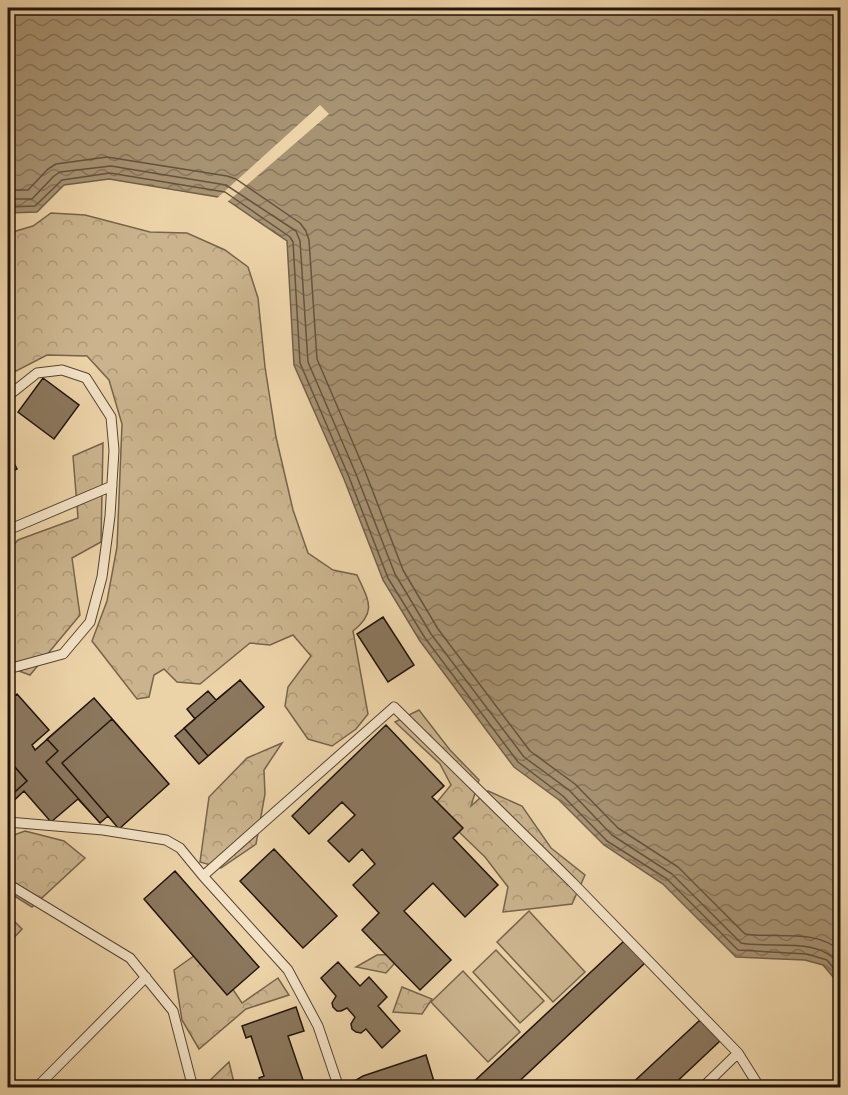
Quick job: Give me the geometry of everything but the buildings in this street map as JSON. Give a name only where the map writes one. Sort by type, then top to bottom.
[{"type":"lane","points":[[8,396],[37,374],[62,370],[86,378],[111,417],[114,450],[102,577],[90,622],[63,654],[8,669]]},
{"type":"lane","points":[[8,530],[112,486]]},
{"type":"lane","points":[[203,876],[394,706],[572,882],[738,1053],[760,1088]]},
{"type":"lane","points":[[8,822],[104,830],[166,840],[180,848],[288,970],[318,1026],[339,1088]]},
{"type":"lane","points":[[8,884],[130,958],[172,1011],[193,1088]]},
{"type":"lane","points":[[36,1088],[146,977]]},
{"type":"lane","points":[[702,1088],[738,1053]]},
{"type":"green space","points":[[51,213],[85,215],[150,232],[187,233],[225,250],[248,267],[258,298],[265,367],[276,437],[293,510],[308,553],[333,570],[357,575],[367,598],[366,617],[353,631],[368,714],[356,729],[332,746],[308,739],[285,706],[288,687],[311,656],[293,635],[270,645],[250,643],[200,684],[177,682],[164,669],[154,675],[149,697],[137,699],[92,641],[107,601],[117,547],[122,424],[109,380],[87,356],[47,355],[8,377],[8,241],[16,231],[33,226]]},
{"type":"green space","points":[[103,443],[101,542],[72,558],[80,615],[30,675],[8,667],[8,551],[18,540],[78,518],[73,456]]},
{"type":"green space","points":[[419,710],[450,750],[479,780],[471,806],[488,791],[522,806],[551,848],[585,875],[572,904],[503,912],[508,887],[485,857],[433,807],[451,785],[440,764],[395,722]]},
{"type":"green space","points":[[282,743],[264,770],[265,794],[256,844],[221,868],[200,862],[209,797],[247,758]]},
{"type":"green space","points":[[25,831],[64,841],[85,858],[32,907],[8,892],[8,837]]},
{"type":"green space","points":[[529,911],[585,972],[553,1002],[497,942]]},
{"type":"green space","points":[[8,915],[22,929],[8,944]]},
{"type":"green space","points":[[205,948],[242,1003],[278,978],[289,995],[246,1009],[199,1049],[182,1020],[174,970]]},
{"type":"green space","points":[[496,950],[544,1001],[520,1023],[473,972]]},
{"type":"green space","points":[[403,954],[386,973],[356,967],[377,955]]},
{"type":"green space","points":[[463,971],[520,1032],[488,1062],[431,1002]]},
{"type":"green space","points":[[402,987],[432,999],[422,1014],[393,1012]]},
{"type":"green space","points":[[229,1062],[235,1087],[203,1087]]},
{"type":"water","points":[[8,8],[840,8],[840,985],[823,965],[805,960],[736,957],[663,884],[604,845],[559,800],[514,767],[420,641],[383,580],[344,479],[294,365],[287,241],[224,198],[109,179],[64,185],[37,212],[8,213]]},
{"type":"pier","points":[[320,105],[329,114],[226,203],[215,200]]}]
